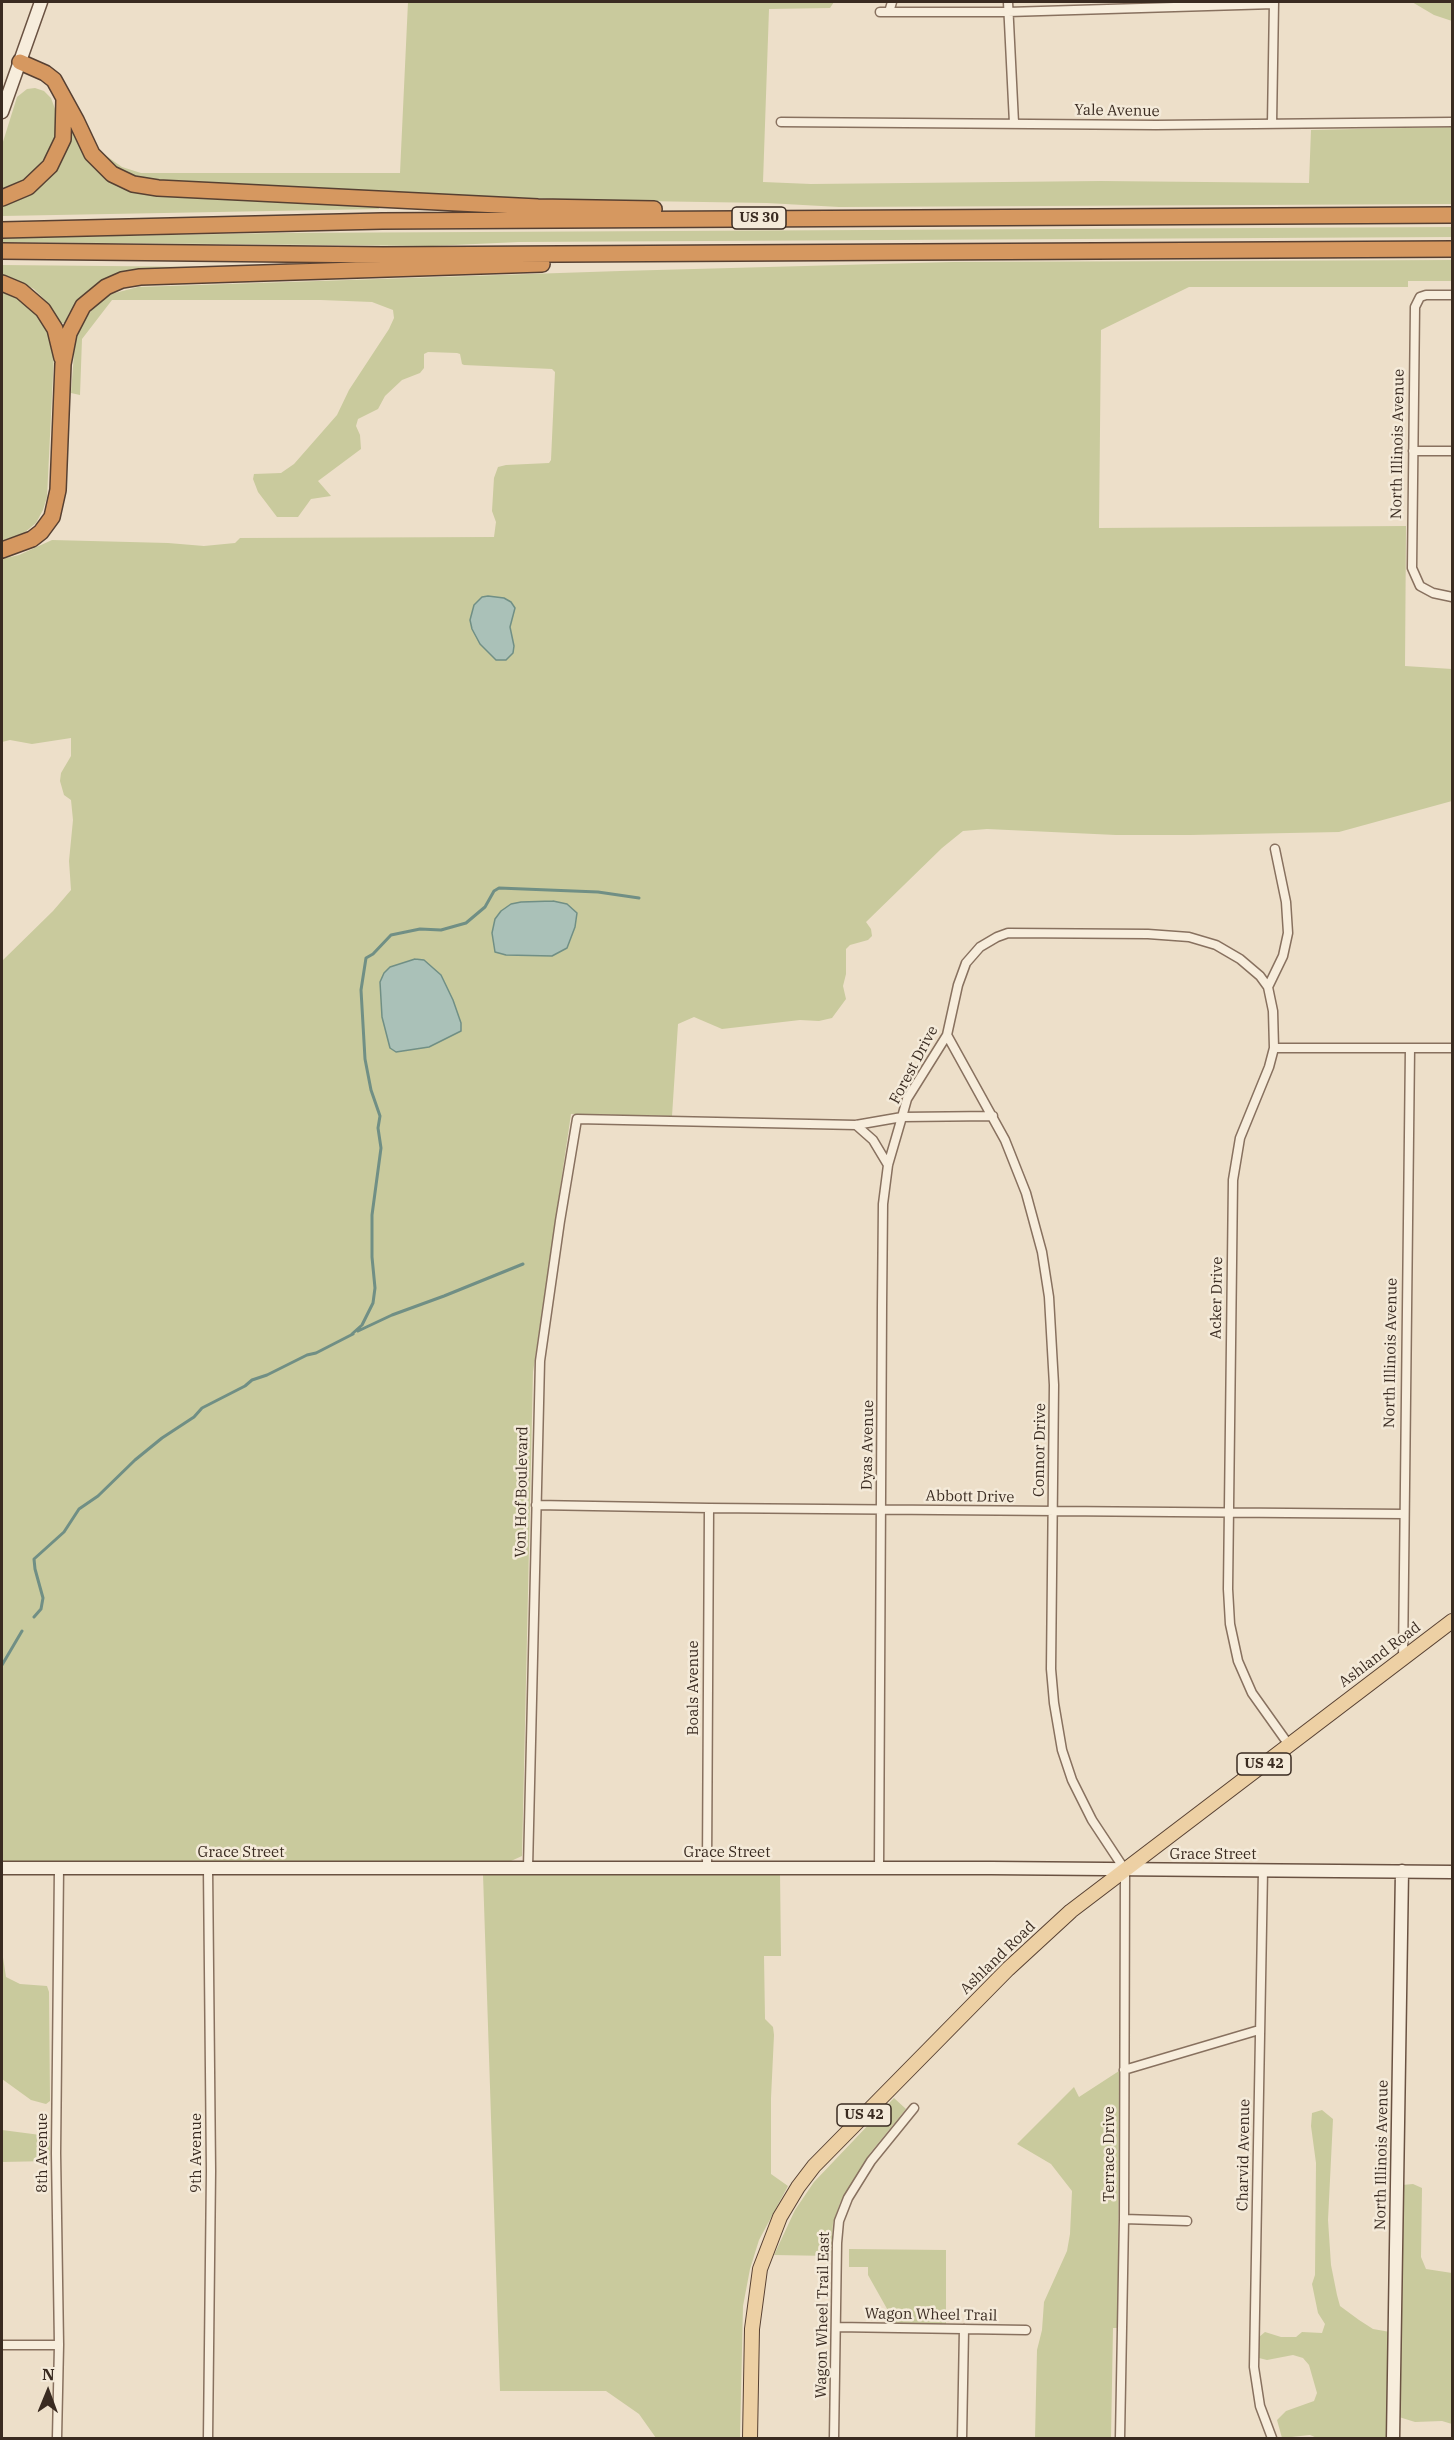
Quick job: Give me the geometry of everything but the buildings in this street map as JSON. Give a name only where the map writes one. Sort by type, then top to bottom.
[{"type":"highway","points":[[20,62],[50,76],[58,85],[86,144],[99,163],[121,179],[144,187],[538,207],[765,210],[806,218]]},
{"type":"highway","points":[[2,198],[28,187],[50,166],[63,139],[64,100]]},
{"type":"highway","name":"US 30","points":[[2,230],[382,221],[1452,215]]},
{"type":"highway","points":[[2,251],[383,255],[1452,249]]},
{"type":"highway","points":[[2,550],[22,544],[41,532],[55,508],[63,364],[73,323],[83,306],[106,287],[132,278],[667,261],[769,253]]},
{"type":"highway","points":[[2,283],[30,296],[43,310],[55,329],[63,364]]},
{"type":"main road","name":"Ashland Road","points":[[750,2439],[752,2329],[756,2289],[765,2255],[773,2233],[798,2187],[834,2145],[1008,1969],[1071,1911],[1452,1621]]},
{"type":"street","points":[[2,112],[41,2]]},
{"type":"street","points":[[892,2],[885,12],[1008,12],[1274,3],[1272,124]]},
{"type":"street","points":[[1008,2],[1014,123]]},
{"type":"street","name":"Yale Avenue","points":[[781,122],[1272,124],[1452,122]]},
{"type":"street","name":"North Illinois Avenue","points":[[1452,295],[1420,297],[1415,307],[1412,568],[1416,582],[1423,589],[1452,597]]},
{"type":"street","points":[[1413,451],[1452,451]]},
{"type":"street","points":[[1268,987],[1283,956],[1288,933],[1286,902],[1275,849]]},
{"type":"street","name":"Forest Drive","points":[[577,1119],[855,1125],[902,1117],[907,1099],[947,1035],[958,985],[966,963],[980,947],[1008,933],[1124,933],[1189,937],[1216,945],[1240,959],[1260,976],[1268,987]]},
{"type":"street","name":"Acker Drive","points":[[1268,987],[1273,1011],[1274,1048],[1269,1067],[1240,1138],[1233,1180],[1228,1513],[1229,1610],[1238,1661],[1252,1692],[1289,1745]]},
{"type":"street","name":"Connor Drive","points":[[947,1035],[1005,1140],[1026,1193],[1047,1275],[1054,1384],[1051,1669],[1059,1737],[1066,1765],[1079,1795],[1125,1870]]},
{"type":"street","points":[[1274,1048],[1452,1048]]},
{"type":"street","name":"North Illinois Avenue","points":[[1403,1659],[1410,1048]]},
{"type":"street","points":[[902,1117],[993,1116]]},
{"type":"street","name":"Dyas Avenue","points":[[879,1868],[883,1204],[888,1165],[902,1117]]},
{"type":"street","name":"Von Hof Boulevard","points":[[528,1868],[540,1361],[577,1119]]},
{"type":"street","points":[[855,1125],[873,1140],[888,1165]]},
{"type":"street","name":"Abbott Drive","points":[[536,1504],[709,1508],[1404,1514]]},
{"type":"street","name":"Boals Avenue","points":[[706,1868],[709,1508]]},
{"type":"street","name":"Grace Street","points":[[2,1868],[879,1868],[1452,1872]]},
{"type":"street","name":"8th Avenue","points":[[57,2439],[59,2344],[56,2153],[59,1868]]},
{"type":"street","name":"9th Avenue","points":[[208,1868],[211,2171],[208,2439]]},
{"type":"street","name":"Terrace Drive","points":[[1120,2439],[1124,2219],[1125,1870]]},
{"type":"street","name":"Charvid Avenue","points":[[1263,1870],[1255,2377],[1260,2406],[1272,2439]]},
{"type":"street","name":"North Illinois Avenue","points":[[1394,2439],[1402,1872]]},
{"type":"street","points":[[1124,2070],[1259,2030]]},
{"type":"street","name":"Wagon Wheel Trail East","points":[[834,2439],[837,2243],[841,2215],[848,2198],[876,2154],[914,2108]]},
{"type":"street","points":[[1124,2219],[1187,2221]]},
{"type":"street","name":"Wagon Wheel Trail","points":[[836,2327],[1026,2330]]},
{"type":"street","points":[[962,2439],[964,2329]]},
{"type":"street","points":[[2,2345],[59,2344]]},
{"type":"green space","points":[[408,2],[834,2],[830,8],[769,9],[763,182],[811,184],[1101,181],[1309,183],[1311,130],[1452,127],[1452,204],[839,207],[767,203],[577,200],[152,182],[123,174],[101,157],[105,155],[122,167],[141,173],[400,173]]},
{"type":"green space","points":[[1412,2],[1452,2],[1452,21],[1434,15]]},
{"type":"green space","points":[[35,88],[44,91],[51,98],[55,109],[57,121],[54,143],[37,169],[23,181],[2,189],[2,145],[17,97],[27,89]]},
{"type":"green space","points":[[70,129],[73,129],[79,146],[91,164],[109,180],[378,206],[379,209],[2,216],[2,204],[22,198],[47,181],[57,168],[67,147]]},
{"type":"green space","points":[[1452,227],[1452,237],[519,242],[432,246],[2,242],[2,238],[280,233]]},
{"type":"green space","points":[[1452,260],[1452,281],[1408,281],[1408,287],[1189,287],[1101,330],[1099,528],[1406,526],[1405,666],[1452,669],[1452,801],[1339,832],[1116,835],[987,829],[963,831],[942,848],[866,922],[871,929],[872,936],[846,949],[846,974],[843,986],[846,999],[832,1018],[722,1029],[694,1017],[678,1024],[672,1116],[571,1114],[533,1372],[522,1856],[511,1861],[2,1863],[2,961],[71,890],[69,861],[73,820],[71,800],[64,795],[60,781],[61,773],[71,756],[71,738],[32,744],[10,740],[2,742],[2,559],[19,555],[52,540],[204,546],[235,543],[240,538],[494,537],[496,522],[492,511],[494,478],[498,467],[549,463],[551,460],[555,372],[552,369],[464,365],[460,354],[428,352],[424,354],[424,368],[420,373],[402,380],[385,396],[378,409],[358,419],[356,426],[360,435],[361,449],[318,481],[331,496],[311,499],[298,517],[277,517],[258,492],[253,479],[254,474],[281,473],[294,464],[337,415],[349,390],[389,329],[394,318],[393,310],[372,302],[321,300],[112,300],[82,339],[80,395],[71,393],[75,340],[79,327],[98,302],[111,294],[138,287],[620,271],[953,262]]},
{"type":"green space","points":[[2,265],[210,267],[119,274],[84,294],[69,313],[65,323],[61,323],[48,303],[34,289],[2,275]]},
{"type":"green space","points":[[2,292],[19,299],[42,320],[52,338],[54,354],[47,497],[36,523],[24,533],[2,541]]},
{"type":"green space","points":[[780,1873],[781,1956],[764,1956],[765,2019],[773,2027],[774,2035],[771,2174],[788,2186],[759,2240],[750,2269],[743,2306],[740,2438],[656,2438],[639,2414],[606,2391],[500,2391],[483,1874]]},
{"type":"green space","points":[[2,1951],[6,1977],[20,1984],[47,1986],[49,1992],[50,2101],[46,2104],[31,2100],[2,2079]]},
{"type":"green space","points":[[1119,2071],[1118,2328],[1113,2328],[1111,2438],[1035,2438],[1037,2350],[1042,2330],[1044,2302],[1067,2251],[1072,2191],[1051,2164],[1017,2144],[1074,2087],[1079,2097]]},
{"type":"green space","points":[[894,2098],[906,2109],[871,2152],[840,2203],[833,2223],[831,2256],[774,2255],[795,2210],[814,2182]]},
{"type":"green space","points":[[1322,2110],[1333,2119],[1328,2220],[1331,2265],[1340,2306],[1373,2329],[1390,2332],[1388,2438],[1317,2438],[1310,2435],[1282,2438],[1277,2420],[1286,2411],[1314,2401],[1317,2393],[1309,2365],[1303,2358],[1293,2355],[1267,2360],[1259,2358],[1259,2337],[1265,2332],[1281,2337],[1296,2337],[1302,2332],[1322,2333],[1325,2324],[1318,2313],[1312,2284],[1315,2275],[1316,2163],[1311,2126],[1312,2113]]},
{"type":"green space","points":[[2,2130],[48,2136],[50,2138],[50,2161],[2,2162]]},
{"type":"green space","points":[[1413,2184],[1422,2188],[1421,2257],[1426,2269],[1452,2273],[1452,2424],[1442,2421],[1415,2422],[1399,2417],[1402,2185]]},
{"type":"green space","points":[[849,2249],[946,2250],[946,2324],[895,2323],[868,2275],[868,2267],[849,2267]]},
{"type":"shaded area","points":[[482,597],[504,598],[515,608],[510,627],[513,653],[506,660],[496,660],[480,644],[472,629],[470,620],[474,605]]},
{"type":"shaded area","points":[[553,901],[567,904],[577,913],[575,927],[567,948],[552,956],[506,955],[495,952],[492,933],[495,919],[501,911],[511,904],[521,902]]},
{"type":"shaded area","points":[[415,959],[424,960],[441,975],[453,1000],[461,1023],[461,1031],[429,1047],[396,1052],[390,1048],[382,1017],[380,982],[390,967]]},
{"type":"waterway","points":[[352,1334],[362,1325],[373,1303],[375,1288],[372,1215],[381,1148],[378,1128],[380,1116],[371,1090],[365,1059],[361,990],[366,958],[391,935],[420,929],[441,930],[466,923],[485,907],[494,891],[499,888],[598,892],[639,898]]},
{"type":"waterway","points":[[358,1331],[392,1315],[523,1264]]},
{"type":"waterway","points":[[34,1617],[41,1609],[43,1598],[34,1559],[64,1532],[79,1509],[98,1496],[135,1460],[162,1438],[194,1417],[202,1408],[245,1386],[252,1380],[316,1353],[353,1334]]},
{"type":"waterway","points":[[2,1665],[22,1631]]}]
